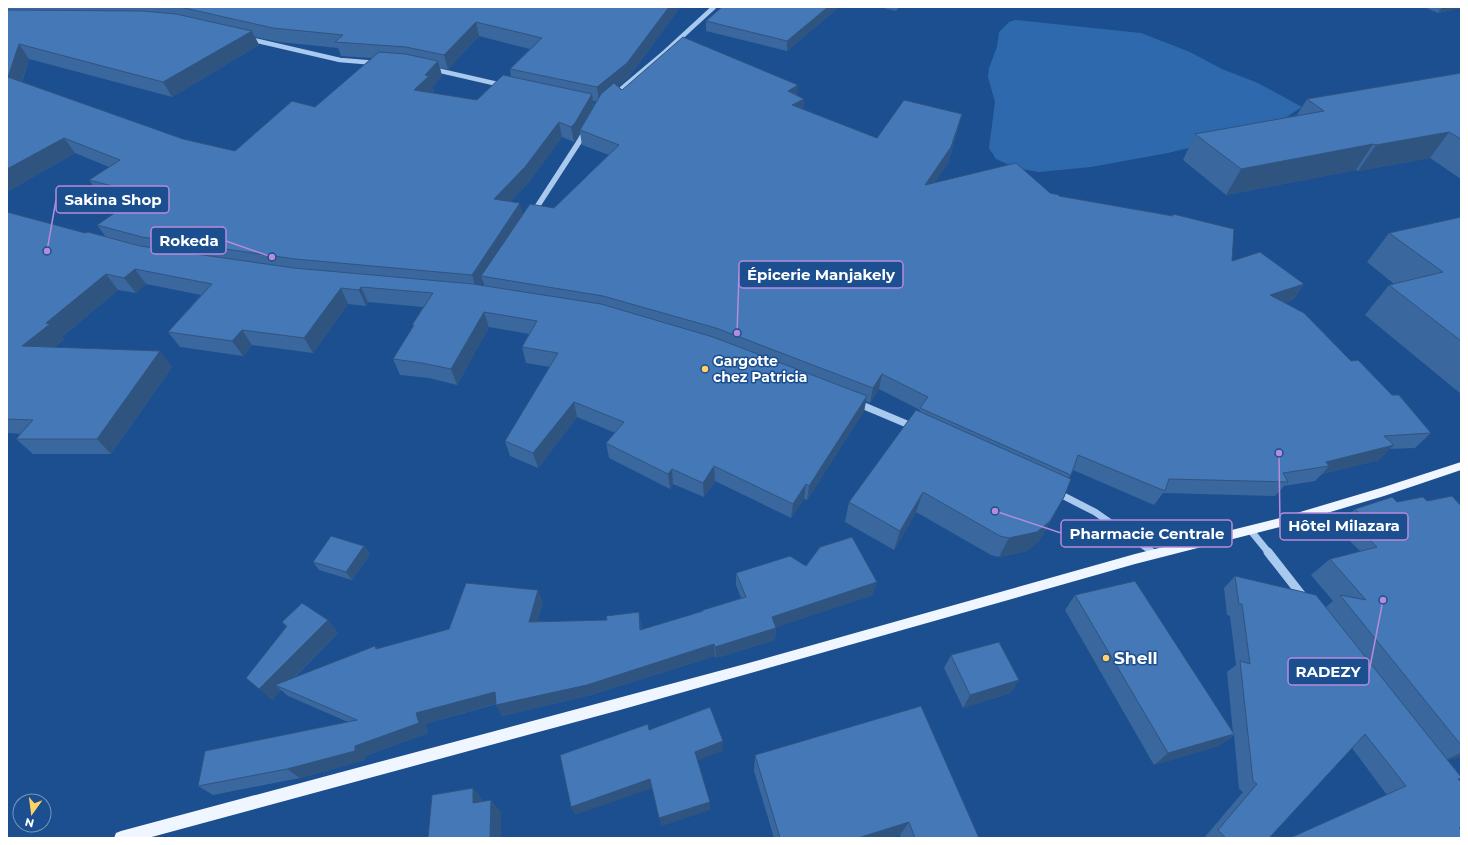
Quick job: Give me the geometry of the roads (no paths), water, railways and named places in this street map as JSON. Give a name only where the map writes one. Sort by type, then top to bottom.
[{"type":"main road","points":[[121,838],[523,731],[957,611],[1154,553],[1252,531],[1403,486],[1461,466]]},
{"type":"street","points":[[606,101],[665,52],[714,7]]},
{"type":"street","points":[[245,38],[340,60],[380,63]]},
{"type":"street","points":[[425,68],[510,86]]},
{"type":"street","points":[[530,217],[573,153],[587,127]]},
{"type":"street","points":[[850,400],[922,431]]},
{"type":"street","points":[[1049,488],[1077,501],[1120,528],[1154,553]]},
{"type":"street","points":[[1252,531],[1310,606]]},
{"type":"place","name":"Sakina Shop","points":[[47,251]]},
{"type":"place","name":"Rokeda","points":[[272,257]]},
{"type":"place","name":"Épicerie Manjakely","points":[[737,333]]},
{"type":"place","name":"Gargotte chez Patricia","points":[[705,369]]},
{"type":"place","name":"Hôtel Milazara","points":[[1279,453]]},
{"type":"place","name":"Pharmacie Centrale","points":[[995,511]]},
{"type":"place","name":"RADEZY","points":[[1383,600]]},
{"type":"place","name":"Shell","points":[[1106,658]]}]
